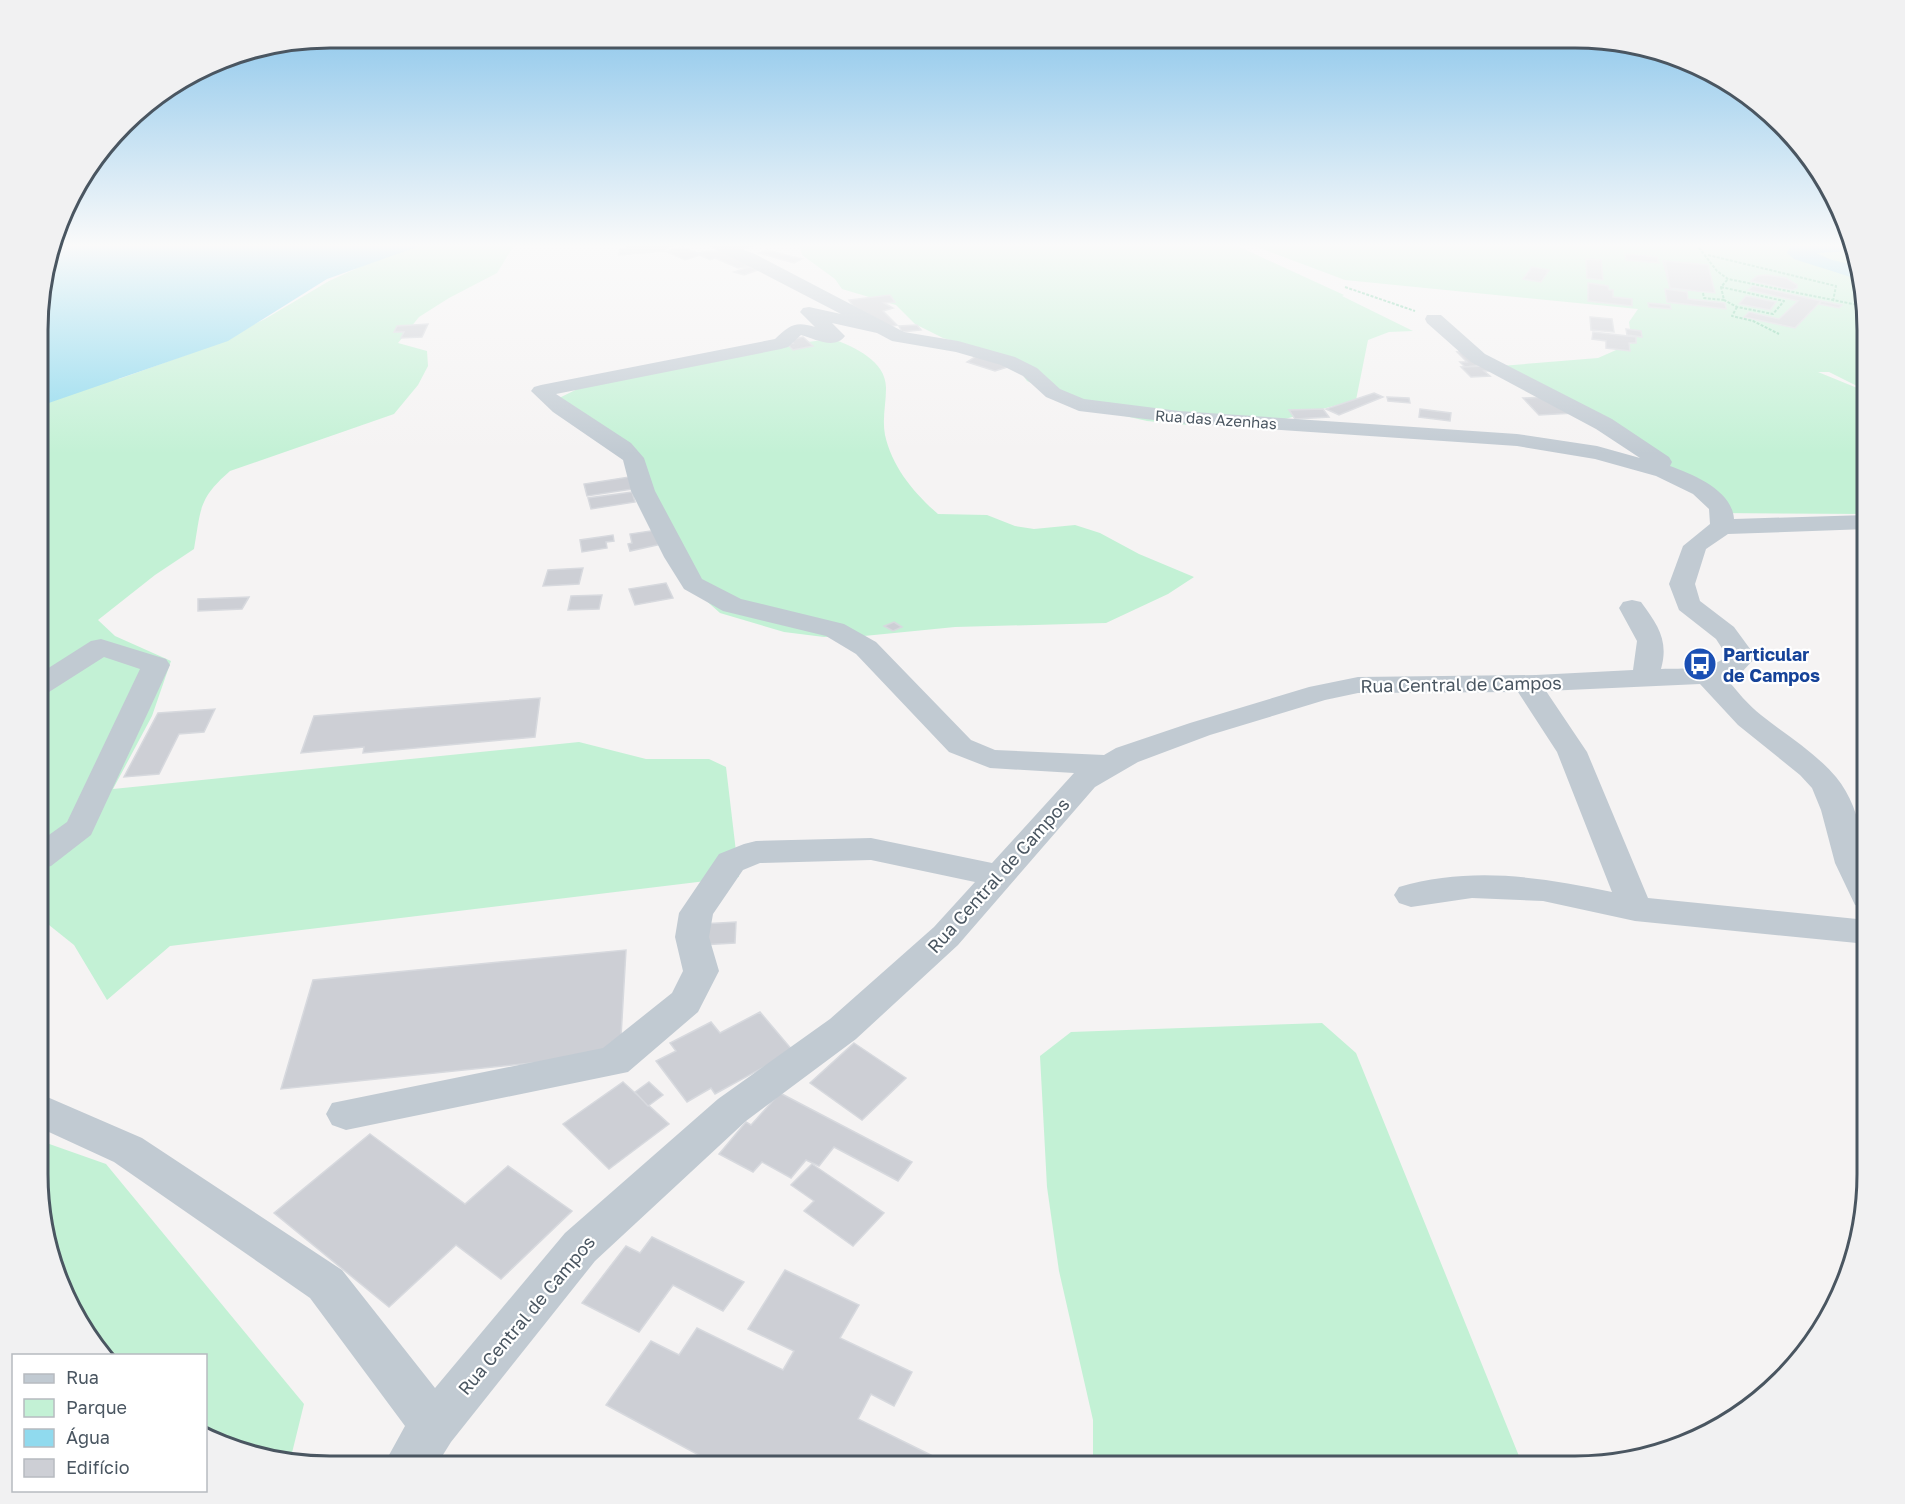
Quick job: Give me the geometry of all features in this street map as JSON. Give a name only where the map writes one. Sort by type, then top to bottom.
[{"type":"street","points":[[811,314],[836,336],[830,338],[798,328],[781,343],[541,391],[560,408],[623,448],[633,458],[643,491],[693,584],[732,605],[835,630],[866,648],[946,733],[960,746],[980,755],[990,759],[1023,763],[1108,765]]},
{"type":"street","points":[[819,314],[880,328]]},
{"type":"street","name":"Rua das Azenhas","points":[[854,314],[899,337],[958,347],[1008,361],[1030,372],[1053,393],[1095,408],[1347,430],[1385,429],[1517,440],[1597,453],[1664,471],[1701,489],[1721,507],[1722,527]]},
{"type":"street","points":[[1434,319],[1478,358],[1604,424],[1701,489]]},
{"type":"street","points":[[1722,527],[1857,522]]},
{"type":"street","name":"Rua Central de Campos","points":[[414,1456],[434,1425],[580,1247],[732,1110],[843,1029],[946,936],[1084,780],[1126,755],[1200,729],[1319,693],[1359,685],[1526,683],[1644,678],[1707,675],[1729,669],[1742,657],[1725,633],[1688,604],[1682,584],[1695,546],[1722,527]]},
{"type":"street","points":[[1632,608],[1651,632],[1653,652],[1644,678]]},
{"type":"street","points":[[48,680],[101,647],[156,665],[80,828],[48,851]]},
{"type":"street","points":[[1707,675],[1748,719],[1811,768],[1826,785],[1837,810],[1851,863],[1857,876]]},
{"type":"street","points":[[1526,683],[1572,752],[1612,846],[1635,909]]},
{"type":"street","points":[[345,1114],[614,1061],[685,1002],[701,971],[692,937],[696,913],[731,862],[756,852],[871,849],[1000,876]]},
{"type":"street","points":[[1411,895],[1472,886],[1543,889],[1635,909],[1857,931]]},
{"type":"street","points":[[48,1113],[128,1149],[326,1284],[434,1425]]},
{"type":"path","points":[[1421,314],[1434,319]]},
{"type":"path","points":[[1733,314],[1732,316],[1753,321],[1779,334]]},
{"type":"green space","points":[[273,314],[423,314],[398,343],[427,351],[428,366],[418,385],[394,414],[230,471],[206,497],[194,549],[155,575],[98,620],[115,636],[171,661],[152,716],[113,789],[579,742],[646,759],[709,759],[726,767],[739,877],[170,946],[107,1000],[74,945],[48,924],[48,392],[87,380],[119,379],[197,351]]},
{"type":"green space","points":[[905,314],[1379,314],[1413,331],[1389,332],[1368,340],[1356,400],[1270,423],[1189,425],[1147,421],[1081,406],[1027,381],[1015,364],[993,352],[943,338],[915,324]]},
{"type":"green space","points":[[1634,314],[1856,314],[1857,386],[1829,372],[1818,372],[1857,388],[1857,514],[1717,513],[1610,425],[1501,366],[1598,358],[1632,343],[1629,322]]},
{"type":"green space","points":[[833,339],[868,356],[881,370],[886,389],[884,423],[888,447],[905,479],[938,514],[987,515],[1015,526],[1034,529],[1075,525],[1100,533],[1139,554],[1194,577],[1168,594],[1106,623],[955,627],[864,636],[824,637],[784,632],[720,613],[702,597],[627,445],[555,400],[602,377],[764,347]]},
{"type":"green space","points":[[1322,1023],[1356,1053],[1519,1456],[1093,1456],[1093,1420],[1059,1271],[1047,1187],[1040,1056],[1071,1032]]},
{"type":"green space","points":[[48,1144],[106,1164],[304,1404],[292,1454],[275,1451],[239,1441],[207,1428],[207,1354],[113,1354],[95,1331],[77,1299],[63,1265],[50,1211]]},
{"type":"water","points":[[49,314],[271,314],[228,341],[48,403]]},
{"type":"building","points":[[867,314],[886,314],[897,325],[889,327]]},
{"type":"building","points":[[1747,314],[1758,314],[1779,319],[1784,314],[1808,314],[1795,328],[1744,317]]},
{"type":"building","points":[[1590,317],[1612,319],[1614,332],[1591,330]]},
{"type":"building","points":[[428,324],[422,337],[401,338],[404,332],[394,332],[397,326]]},
{"type":"building","points":[[917,325],[921,330],[902,332],[899,326]]},
{"type":"building","points":[[1626,329],[1641,331],[1642,337],[1627,335]]},
{"type":"building","points":[[1593,332],[1636,337],[1636,343],[1629,343],[1630,351],[1606,348],[1606,341],[1592,339]]},
{"type":"building","points":[[803,337],[813,346],[793,350],[787,344],[793,343],[790,340]]},
{"type":"building","points":[[1471,351],[1486,365],[1465,367],[1460,362],[1467,362],[1457,352]]},
{"type":"building","points":[[978,355],[1011,366],[995,371],[967,362]]},
{"type":"building","points":[[1486,366],[1490,371],[1484,371],[1490,376],[1471,377],[1461,367]]},
{"type":"building","points":[[1374,393],[1383,397],[1339,415],[1326,409]]},
{"type":"building","points":[[1387,397],[1409,398],[1410,403],[1388,401]]},
{"type":"building","points":[[1549,397],[1577,413],[1539,415],[1523,398]]},
{"type":"building","points":[[1323,409],[1329,417],[1295,419],[1289,410]]},
{"type":"building","points":[[1420,409],[1451,413],[1450,421],[1419,417]]},
{"type":"building","points":[[629,477],[633,489],[587,496],[584,484]]},
{"type":"building","points":[[632,492],[635,502],[591,509],[588,498]]},
{"type":"building","points":[[657,530],[662,544],[630,551],[628,544],[632,543],[630,534]]},
{"type":"building","points":[[613,535],[614,541],[606,542],[607,548],[582,552],[580,540]]},
{"type":"building","points":[[583,568],[579,584],[543,586],[548,570]]},
{"type":"building","points":[[666,583],[673,598],[635,605],[629,589]]},
{"type":"building","points":[[602,595],[599,609],[568,610],[571,596]]},
{"type":"building","points":[[249,597],[242,609],[198,611],[198,599]]},
{"type":"building","points":[[894,622],[902,627],[893,631],[884,626]]},
{"type":"building","points":[[540,698],[535,737],[363,753],[364,747],[301,753],[314,716]]},
{"type":"building","points":[[215,709],[204,732],[179,734],[159,774],[124,777],[158,713]]},
{"type":"building","points":[[736,922],[735,943],[701,945],[702,924]]},
{"type":"building","points":[[626,950],[620,1054],[281,1089],[313,980]]},
{"type":"building","points":[[760,1012],[793,1051],[715,1094],[711,1088],[687,1102],[656,1061],[676,1051],[670,1043],[711,1022],[720,1033]]},
{"type":"building","points":[[854,1043],[906,1078],[862,1120],[810,1083]]},
{"type":"building","points":[[623,1082],[669,1124],[609,1169],[563,1124]]},
{"type":"building","points":[[649,1082],[663,1095],[648,1106],[635,1092]]},
{"type":"building","points":[[780,1093],[912,1162],[898,1181],[834,1147],[819,1166],[806,1160],[791,1178],[762,1162],[753,1172],[719,1154],[746,1122],[751,1125]]},
{"type":"building","points":[[370,1134],[465,1204],[508,1166],[572,1211],[501,1279],[456,1245],[389,1307],[274,1213]]},
{"type":"building","points":[[812,1164],[884,1213],[853,1246],[804,1211],[814,1201],[791,1185]]},
{"type":"building","points":[[652,1237],[744,1282],[723,1311],[673,1285],[639,1332],[582,1303],[626,1246],[640,1253]]},
{"type":"building","points":[[785,1270],[859,1305],[840,1338],[912,1372],[894,1406],[871,1394],[858,1419],[933,1456],[700,1456],[606,1405],[651,1341],[679,1355],[697,1328],[783,1370],[794,1351],[748,1329]]},
{"type":"place","name":"Particular de Campos","points":[[1700,664]]}]
